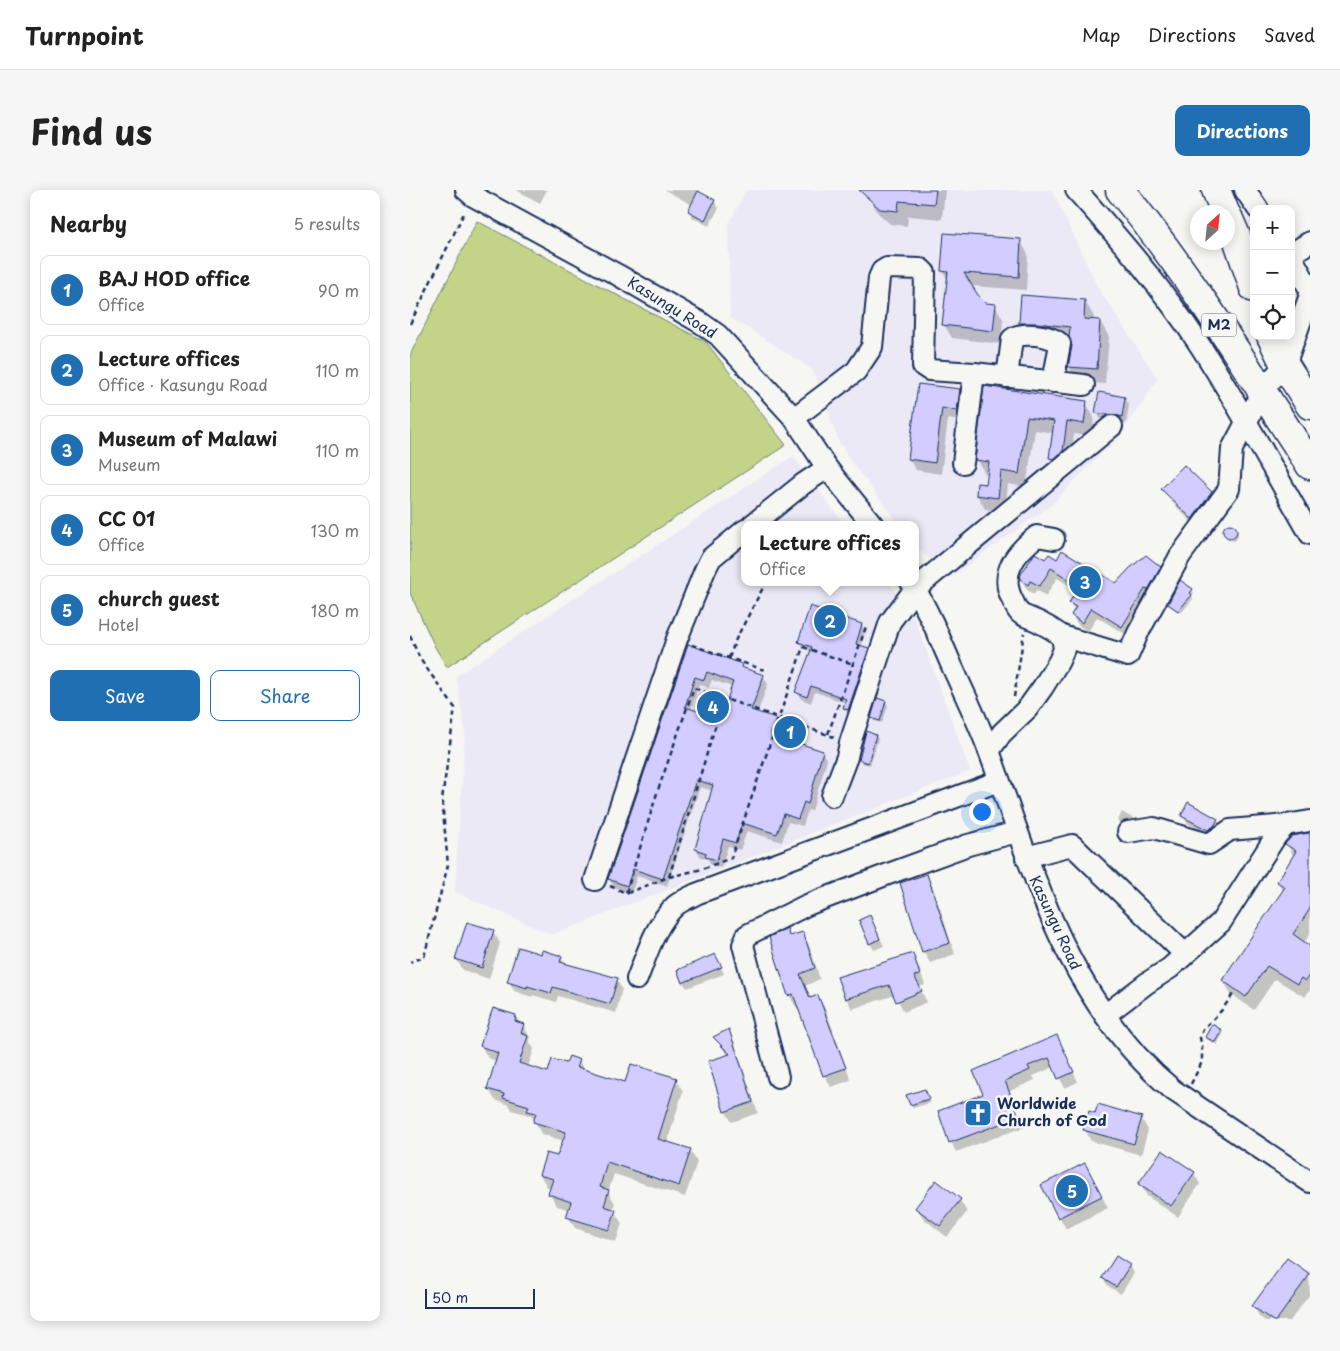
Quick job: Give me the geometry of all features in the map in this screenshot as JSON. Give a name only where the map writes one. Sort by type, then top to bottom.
[{"type":"highway","name":"M2","points":[[1120,190],[1154,230],[1201,298],[1310,465]]},
{"type":"highway","points":[[1216,190],[1223,205]]},
{"type":"highway","points":[[1235,233],[1250,276]]},
{"type":"highway","points":[[1273,340],[1285,365],[1310,405]]},
{"type":"street","points":[[1076,190],[1132,252],[1198,343],[1247,422],[1310,534]]},
{"type":"street","points":[[1245,190],[1255,205]]},
{"type":"street","name":"Kasungu Road","points":[[469,193],[618,275],[718,335],[794,418],[827,468],[870,521]]},
{"type":"street","points":[[1295,252],[1310,242]]},
{"type":"street","points":[[1295,262],[1310,290]]},
{"type":"street","points":[[794,418],[856,371],[872,347],[879,278],[887,268],[921,269],[925,273],[923,366],[929,370],[974,373],[1084,386]]},
{"type":"street","points":[[1054,538],[1037,536],[1014,558],[1008,572],[1007,583],[1010,596],[1020,613],[1051,628],[1062,636],[1128,656],[1138,633],[1180,556],[1229,489],[1232,449],[1262,392],[1285,365],[1310,295]]},
{"type":"street","points":[[1006,377],[1012,339],[1023,334],[1052,338],[1060,344],[1053,382]]},
{"type":"street","points":[[963,463],[974,373]]},
{"type":"street","points":[[919,581],[1112,426]]},
{"type":"street","points":[[757,521],[803,484],[827,468]]},
{"type":"street","points":[[595,880],[677,639],[711,558],[741,533]]},
{"type":"street","points":[[832,796],[848,757],[850,743],[890,622],[913,586]]},
{"type":"street","name":"Kasungu Road","points":[[913,586],[925,605],[989,751],[1026,857],[1060,938],[1078,972],[1105,1015],[1157,1077],[1310,1182]]},
{"type":"street","points":[[989,751],[1002,733],[1028,708],[1059,662],[1064,649],[1062,636]]},
{"type":"street","points":[[637,979],[657,931],[665,917],[677,905],[696,894],[1000,781]]},
{"type":"street","points":[[1128,832],[1154,828],[1209,844],[1230,830],[1286,825],[1310,820]]},
{"type":"street","points":[[1105,1015],[1170,968],[1221,922],[1276,836],[1286,825]]},
{"type":"street","points":[[778,1077],[743,945],[747,936],[807,905],[968,846],[1017,832]]},
{"type":"street","points":[[1026,857],[1072,845],[1185,954]]},
{"type":"path","points":[[410,324],[469,193]]},
{"type":"path","points":[[729,658],[736,639],[764,586]]},
{"type":"path","points":[[1014,701],[1025,622],[1020,613]]},
{"type":"path","points":[[626,893],[658,790],[694,688],[828,734],[867,624]]},
{"type":"path","points":[[410,636],[420,659],[455,708],[442,800],[448,865],[424,957],[410,962]]},
{"type":"path","points":[[677,639],[764,670]]},
{"type":"path","points":[[595,880],[626,893],[669,877],[702,869],[731,858],[803,647],[853,664]]},
{"type":"path","points":[[669,877],[724,698]]},
{"type":"path","points":[[1183,1096],[1195,1078],[1202,1062],[1200,1038],[1203,1029],[1221,1011],[1234,993]]},
{"type":"shaded area","points":[[747,190],[1052,190],[1098,288],[1158,379],[1120,435],[1051,505],[951,577],[919,550],[919,521],[896,521],[848,457],[839,442],[813,370],[730,317],[728,225]]},
{"type":"shaded area","points":[[793,456],[842,521],[741,521],[741,586],[891,586],[914,617],[970,771],[552,935],[455,892],[465,731],[456,676]]},
{"type":"green space","points":[[477,221],[706,342],[786,445],[447,667],[435,647],[410,593],[410,355]]},
{"type":"building","points":[[859,190],[936,190],[934,204],[899,201],[898,211],[880,209]]},
{"type":"building","points":[[698,191],[715,200],[705,220],[688,211]]},
{"type":"building","points":[[944,233],[1021,239],[1019,277],[964,273],[978,295],[986,303],[996,304],[993,331],[942,325],[948,272],[941,271]]},
{"type":"building","points":[[1021,295],[1085,300],[1084,319],[1100,320],[1097,369],[1068,367],[1072,346],[1069,337],[1070,327],[1019,323]]},
{"type":"building","points":[[918,384],[960,389],[957,411],[942,408],[935,463],[908,459]]},
{"type":"building","points":[[984,386],[1087,401],[1084,424],[1067,421],[1063,451],[1054,459],[1049,458],[1054,421],[1027,417],[1019,474],[1001,471],[998,498],[976,495],[977,483],[986,484],[989,462],[975,460]]},
{"type":"building","points":[[1099,392],[1125,397],[1122,417],[1095,413]]},
{"type":"building","points":[[1184,465],[1212,492],[1192,519],[1161,489]]},
{"type":"building","points":[[1227,524],[1233,524],[1237,531],[1233,538],[1227,538],[1223,534],[1223,528]]},
{"type":"building","points":[[1062,550],[1116,583],[1146,555],[1161,567],[1148,590],[1145,589],[1122,627],[1091,608],[1082,623],[1071,615],[1076,607],[1069,603],[1079,586],[1051,568],[1040,586],[1030,581],[1028,585],[1020,579],[1021,574],[1035,553],[1045,559],[1049,554],[1057,559]]},
{"type":"building","points":[[1180,580],[1193,589],[1190,593],[1192,595],[1178,611],[1168,604]]},
{"type":"building","points":[[810,606],[862,624],[856,644],[869,648],[848,710],[843,708],[846,699],[811,686],[807,697],[795,692],[812,647],[798,642]]},
{"type":"building","points":[[688,644],[742,664],[741,667],[764,675],[751,710],[776,718],[771,734],[823,751],[808,804],[804,802],[798,819],[784,814],[777,834],[742,823],[736,843],[723,839],[717,860],[705,857],[706,853],[695,849],[713,785],[696,780],[663,879],[633,869],[627,886],[608,879]],"holes":[[[707,672],[733,682],[721,718],[685,707],[695,677],[704,680]]]},
{"type":"building","points":[[877,698],[886,701],[880,721],[871,718]]},
{"type":"building","points":[[866,731],[876,735],[868,763],[859,760]]},
{"type":"building","points":[[1188,802],[1218,819],[1214,826],[1208,830],[1181,816]]},
{"type":"building","points":[[1308,833],[1310,835],[1310,909],[1293,934],[1310,946],[1310,974],[1305,981],[1301,978],[1297,984],[1267,966],[1246,997],[1222,980],[1285,887],[1277,882],[1296,851],[1285,844],[1292,836]]},
{"type":"building","points":[[927,874],[950,943],[922,952],[900,883]]},
{"type":"building","points":[[870,915],[880,939],[869,944],[859,920]]},
{"type":"building","points":[[467,922],[494,930],[482,968],[455,959]]},
{"type":"building","points":[[787,928],[789,936],[803,932],[815,968],[800,974],[810,998],[818,995],[846,1068],[823,1076],[793,994],[788,996],[769,937]]},
{"type":"building","points":[[518,947],[541,954],[542,950],[562,956],[560,962],[618,978],[610,1004],[553,987],[551,993],[507,982]]},
{"type":"building","points":[[913,953],[920,975],[914,976],[922,991],[896,1002],[889,985],[845,999],[837,977]]},
{"type":"building","points":[[715,954],[722,967],[682,983],[677,970]]},
{"type":"building","points":[[493,1008],[516,1015],[515,1021],[524,1024],[521,1033],[528,1036],[519,1063],[548,1072],[552,1059],[566,1063],[569,1056],[580,1060],[577,1067],[625,1082],[631,1064],[677,1078],[658,1139],[691,1149],[679,1186],[607,1162],[600,1187],[609,1190],[604,1206],[616,1210],[609,1230],[566,1217],[571,1202],[548,1194],[553,1179],[539,1175],[546,1153],[557,1156],[566,1132],[533,1122],[536,1113],[527,1111],[529,1106],[503,1098],[504,1094],[487,1089],[498,1053],[480,1046]]},
{"type":"building","points":[[1212,1024],[1222,1030],[1215,1042],[1205,1037]]},
{"type":"building","points":[[729,1029],[753,1102],[724,1112],[708,1061],[730,1054],[713,1037]]},
{"type":"building","points":[[1057,1035],[1074,1072],[1058,1079],[1049,1058],[1028,1066],[1030,1070],[1005,1081],[1019,1117],[949,1143],[938,1111],[983,1094],[973,1071]]},
{"type":"building","points":[[925,1089],[929,1099],[910,1105],[906,1095]]},
{"type":"building","points":[[1098,1104],[1142,1117],[1134,1144],[1083,1130],[1089,1111],[1095,1113]]},
{"type":"building","points":[[1162,1150],[1195,1172],[1171,1206],[1138,1184]]},
{"type":"building","points":[[1085,1163],[1102,1196],[1058,1218],[1041,1185]]},
{"type":"building","points":[[936,1180],[961,1199],[940,1226],[915,1208]]},
{"type":"building","points":[[1116,1256],[1130,1265],[1116,1287],[1102,1278]]},
{"type":"building","points":[[1287,1258],[1310,1274],[1276,1321],[1273,1321],[1252,1306]]},
{"type":"place","name":"Museum of Malawi","points":[[1085,582]]},
{"type":"place","name":"Lecture offices","points":[[830,621]]},
{"type":"place","name":"CC 01","points":[[713,707]]},
{"type":"place","name":"BAJ HOD office","points":[[790,732]]},
{"type":"place","name":"Worldwide Church of God","points":[[978,1113]]},
{"type":"place","name":"church guest","points":[[1072,1191]]}]
